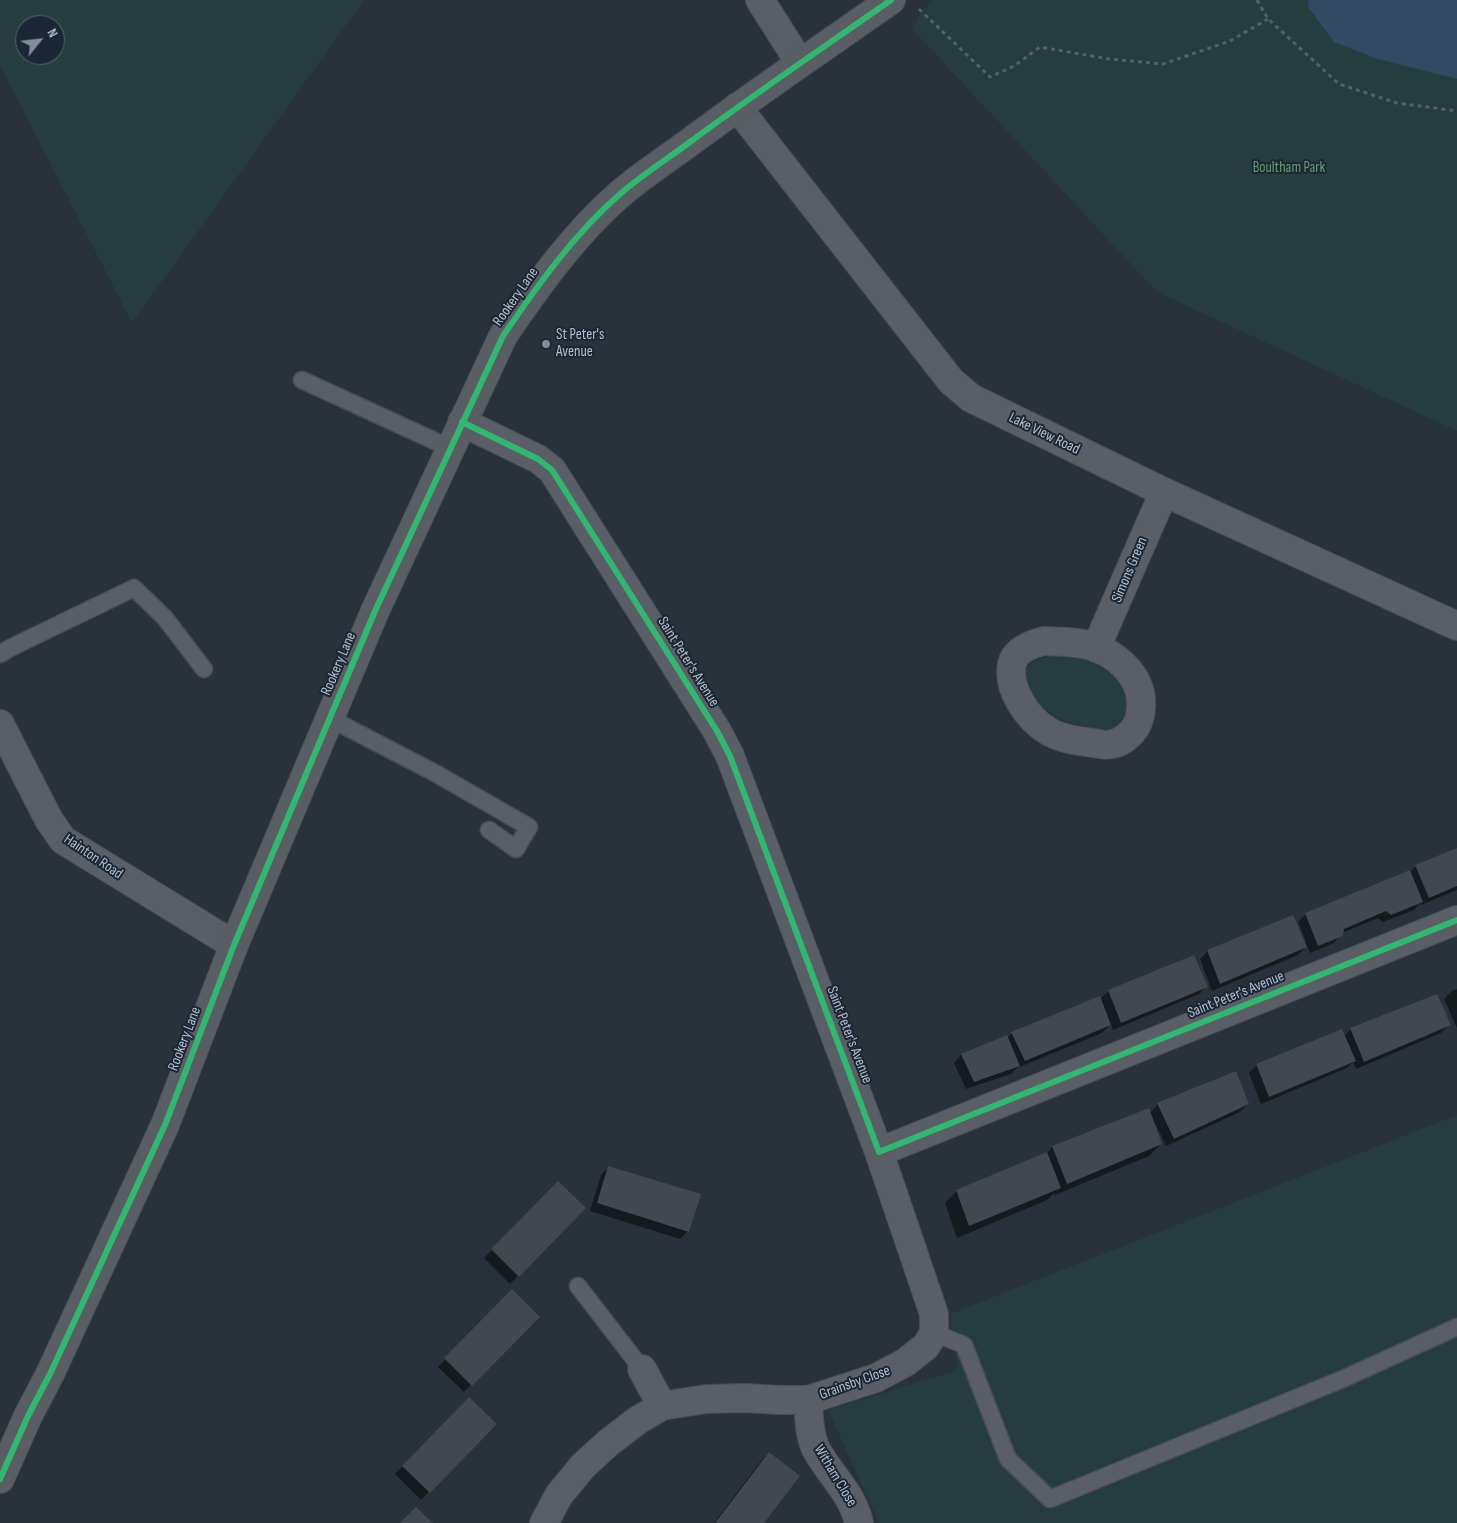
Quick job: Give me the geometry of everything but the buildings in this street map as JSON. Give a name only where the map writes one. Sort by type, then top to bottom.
[{"type":"street","points":[[760,0],[800,63]]},
{"type":"street","name":"Rookery Lane","points":[[0,1479],[165,1125],[234,945],[375,611],[503,336],[530,296],[560,258],[621,194],[737,107],[891,0]]},
{"type":"street","name":"Lake View Road","points":[[737,107],[951,382],[971,398],[1164,492],[1457,626]]},
{"type":"street","name":"Saint Peter's Avenue","points":[[462,422],[538,459],[552,470],[717,731],[730,756],[880,1152],[1457,920]]},
{"type":"street","name":"Simons Green","points":[[1096,648],[1164,492]]},
{"type":"street","points":[[1044,641],[1080,644],[1096,648],[1120,661],[1132,674],[1139,687],[1142,700],[1141,719],[1131,734],[1120,742],[1104,745],[1063,737],[1048,731],[1031,716],[1019,700],[1012,683],[1012,663],[1019,653],[1032,644],[1044,641]]},
{"type":"street","name":"Hainton Road","points":[[2,733],[49,820],[63,840],[234,945]]},
{"type":"street","points":[[880,1152],[934,1314],[934,1333]]},
{"type":"street","name":"Grainsby Close","points":[[544,1523],[560,1495],[583,1466],[608,1443],[638,1420],[662,1406],[706,1399],[808,1400],[876,1378],[906,1362],[926,1346],[934,1333]]},
{"type":"street","points":[[642,1369],[662,1406]]},
{"type":"street","name":"Witham Close","points":[[808,1400],[810,1431],[816,1449],[852,1502],[859,1523]]},
{"type":"lane","points":[[302,380],[450,448]]},
{"type":"lane","points":[[0,654],[134,588],[165,618],[204,669]]},
{"type":"lane","points":[[330,718],[435,773],[528,827],[516,849],[489,830]]},
{"type":"lane","points":[[578,1286],[642,1369]]},
{"type":"lane","points":[[934,1333],[964,1345],[1008,1459],[1050,1499],[1344,1378],[1457,1327]]},
{"type":"path","points":[[1257,0],[1268,19],[1339,84],[1397,102],[1457,111]]},
{"type":"path","points":[[917,6],[921,12],[990,77],[1014,66],[1040,47],[1109,59],[1163,64],[1230,41],[1268,19]]},
{"type":"green space","points":[[0,0],[364,0],[132,323],[0,65]]},
{"type":"green space","name":"Boultham Park","points":[[933,0],[1457,0],[1457,431],[1157,292],[912,29],[921,12]]},
{"type":"green space","points":[[1054,655],[1085,657],[1120,681],[1133,703],[1124,723],[1107,733],[1060,720],[1032,700],[1021,677],[1032,662]]},
{"type":"green space","points":[[1457,1115],[1457,1523],[879,1523],[828,1410],[958,1370],[950,1314]]},
{"type":"water","points":[[1308,0],[1457,0],[1457,79],[1378,59],[1334,42],[1309,8]]},
{"type":"cycle path","points":[[0,1479],[165,1125],[234,945],[375,611],[503,336],[572,243],[620,194],[740,106],[891,0]]},
{"type":"cycle path","points":[[462,422],[538,459],[552,470],[717,731],[730,756],[879,1152],[1457,920]]},
{"type":"place","name":"St Peter's Avenue","points":[[546,344]]}]
